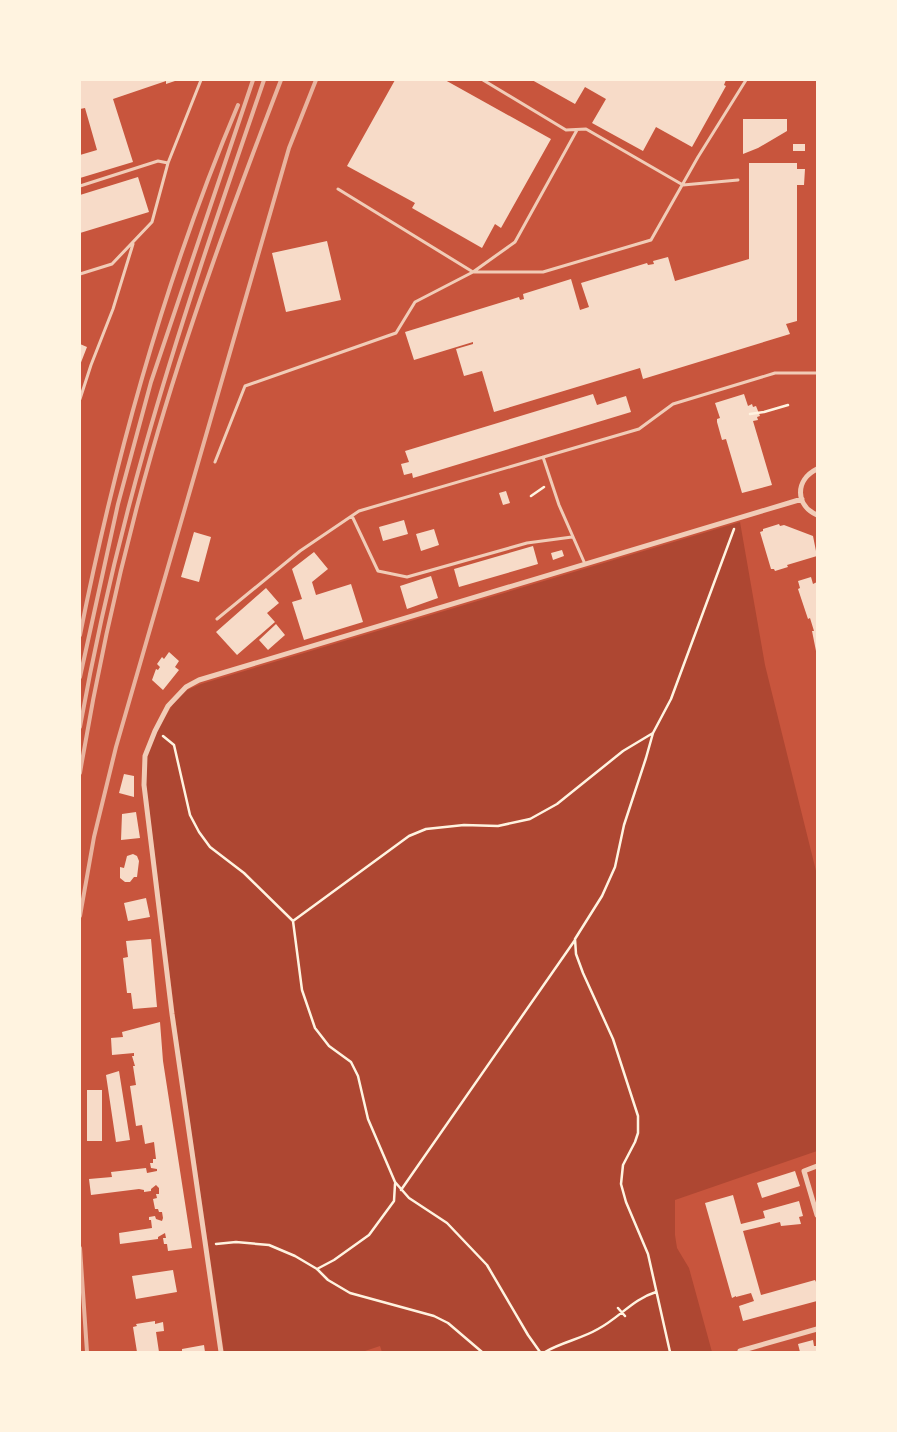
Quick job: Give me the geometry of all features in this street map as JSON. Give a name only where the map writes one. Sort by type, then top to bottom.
[{"type":"street","points":[[817,470],[810,473],[803,482],[801,493],[808,510],[817,515]]},
{"type":"street","points":[[221,1352],[172,1014],[144,785],[145,756],[168,706],[186,687],[200,680],[802,499]]},
{"type":"street","points":[[817,1166],[804,1170],[817,1215]]},
{"type":"street","points":[[740,1351],[817,1329]]},
{"type":"lane","points":[[80,274],[112,264],[152,222],[168,163],[201,80]]},
{"type":"lane","points":[[483,80],[566,130],[586,129],[683,185],[738,180]]},
{"type":"lane","points":[[338,189],[473,272],[542,272],[651,240],[746,80]]},
{"type":"lane","points":[[215,462],[245,386],[396,333],[415,302],[473,272],[515,242],[577,130]]},
{"type":"lane","points":[[80,186],[158,161],[168,163]]},
{"type":"lane","points":[[80,399],[81,390],[114,309],[134,241]]},
{"type":"lane","points":[[217,619],[300,552],[359,511],[639,429],[673,404],[776,373],[817,373]]},
{"type":"lane","points":[[542,457],[572,537],[585,565]]},
{"type":"lane","points":[[352,516],[378,571],[407,577],[527,543],[572,537]]},
{"type":"path","points":[[750,414],[788,405]]},
{"type":"path","points":[[531,496],[542,489]]},
{"type":"path","points":[[402,1190],[576,939],[602,896],[615,867],[624,825],[653,733],[671,698],[738,519]]},
{"type":"path","points":[[155,731],[174,745],[190,815],[198,832],[210,847],[244,873],[293,921],[302,990],[315,1028],[329,1046],[351,1062],[358,1076],[368,1120],[395,1182],[409,1198],[447,1223],[487,1265],[540,1352]]},
{"type":"path","points":[[293,921],[408,836],[434,828],[464,825],[498,826],[530,819],[557,804],[623,751],[653,733]]},
{"type":"path","points":[[576,939],[576,954],[612,1039],[638,1116],[638,1134],[623,1164],[621,1184],[626,1202],[648,1254],[670,1352]]},
{"type":"path","points":[[317,1268],[334,1260],[369,1236],[394,1201],[395,1182]]},
{"type":"path","points":[[206,1244],[236,1242],[269,1246],[317,1268],[328,1280],[350,1293],[434,1316],[448,1323],[482,1352]]},
{"type":"path","points":[[545,1352],[566,1341],[598,1329],[636,1301],[656,1292]]},
{"type":"path","points":[[618,1308],[625,1316]]},
{"type":"shaded area","points":[[740,522],[765,665],[817,875],[817,1151],[675,1200],[677,1248],[689,1268],[712,1352],[382,1352],[380,1346],[362,1352],[224,1352],[179,1048],[146,784],[147,754],[158,729],[175,701],[187,690],[201,684]]},
{"type":"building","points":[[80,80],[178,80],[166,84],[166,81],[113,99],[133,162],[80,178],[80,155],[97,150],[85,108],[80,109]]},
{"type":"building","points":[[395,80],[445,80],[551,139],[501,228],[495,224],[482,248],[412,208],[415,203],[347,166]]},
{"type":"building","points":[[532,80],[726,80],[724,85],[726,86],[692,147],[656,127],[643,151],[592,123],[606,99],[585,87],[575,104]]},
{"type":"building","points":[[743,119],[787,119],[787,131],[758,148],[743,154]]},
{"type":"building","points":[[793,144],[805,144],[805,151],[793,151]]},
{"type":"building","points":[[749,163],[797,163],[797,169],[805,169],[804,185],[797,185],[797,321],[786,324],[790,334],[643,379],[640,368],[494,412],[482,371],[464,376],[456,349],[473,344],[473,342],[414,360],[405,332],[519,297],[520,300],[524,299],[523,294],[571,279],[580,310],[589,307],[581,283],[647,263],[648,265],[654,264],[653,261],[668,257],[675,281],[749,259]]},
{"type":"building","points":[[138,177],[149,212],[80,233],[80,195]]},
{"type":"building","points":[[327,241],[341,300],[286,312],[272,253]]},
{"type":"building","points":[[80,344],[87,347],[80,365]]},
{"type":"building","points":[[593,394],[597,405],[626,396],[631,412],[413,478],[412,473],[404,475],[401,464],[409,462],[405,451]]},
{"type":"building","points":[[744,394],[748,406],[752,404],[753,407],[756,406],[760,416],[757,417],[758,420],[753,421],[772,485],[742,493],[726,439],[722,440],[717,422],[717,419],[720,418],[715,403]]},
{"type":"building","points":[[506,491],[510,503],[503,505],[499,493]]},
{"type":"building","points":[[404,520],[408,534],[383,541],[379,527]]},
{"type":"building","points":[[779,524],[780,526],[784,525],[813,536],[817,556],[787,565],[788,567],[775,571],[771,569],[760,532],[763,529]]},
{"type":"building","points":[[434,529],[439,545],[421,551],[416,534]]},
{"type":"building","points":[[194,532],[211,537],[199,582],[181,577]]},
{"type":"building","points":[[533,546],[538,564],[459,587],[454,569]]},
{"type":"building","points":[[562,550],[564,556],[553,560],[551,553]]},
{"type":"building","points":[[314,552],[328,569],[312,582],[316,595],[351,584],[363,622],[304,640],[292,602],[302,599],[292,569]]},
{"type":"building","points":[[431,576],[438,598],[407,609],[400,586]]},
{"type":"building","points":[[811,577],[813,584],[817,582],[816,651],[812,631],[814,631],[798,589],[800,588],[798,581]]},
{"type":"building","points":[[266,588],[279,603],[267,613],[275,622],[237,655],[216,632]]},
{"type":"building","points":[[276,624],[285,635],[268,650],[259,640]]},
{"type":"building","points":[[169,652],[179,661],[175,667],[179,670],[163,690],[152,680],[156,669],[158,670],[160,667],[157,664]]},
{"type":"building","points":[[124,774],[134,776],[134,797],[119,793]]},
{"type":"building","points":[[136,812],[140,838],[121,840],[122,814]]},
{"type":"building","points":[[133,854],[137,856],[139,861],[137,877],[134,877],[130,882],[125,882],[120,878],[120,867],[124,868],[127,856]]},
{"type":"building","points":[[146,898],[150,917],[128,921],[124,903]]},
{"type":"building","points":[[151,939],[157,1007],[133,1009],[131,993],[127,993],[123,958],[128,957],[126,941]]},
{"type":"building","points":[[160,1022],[163,1061],[192,1248],[168,1251],[167,1244],[164,1244],[163,1238],[166,1238],[165,1233],[158,1237],[158,1239],[120,1244],[119,1233],[152,1228],[149,1217],[155,1216],[156,1219],[162,1221],[162,1212],[155,1209],[153,1199],[157,1198],[156,1194],[159,1194],[159,1188],[156,1185],[151,1191],[144,1192],[144,1190],[139,1189],[91,1195],[89,1179],[112,1177],[111,1172],[146,1168],[147,1173],[157,1171],[157,1169],[151,1168],[150,1163],[153,1163],[153,1159],[156,1159],[154,1142],[145,1144],[142,1125],[136,1126],[130,1086],[136,1085],[133,1066],[135,1066],[132,1056],[134,1056],[134,1053],[112,1055],[111,1038],[123,1037],[122,1032]]},
{"type":"building","points":[[119,1071],[130,1140],[116,1142],[106,1075]]},
{"type":"building","points":[[87,1090],[102,1090],[102,1141],[87,1141]]},
{"type":"building","points":[[795,1171],[800,1186],[762,1198],[757,1183]]},
{"type":"building","points":[[733,1195],[741,1224],[765,1218],[763,1211],[799,1201],[803,1216],[799,1217],[801,1224],[781,1226],[780,1222],[743,1231],[761,1295],[815,1280],[817,1284],[817,1301],[743,1321],[739,1306],[754,1301],[751,1293],[732,1298],[705,1203]]},
{"type":"building","points":[[173,1270],[177,1292],[136,1299],[132,1276]]},
{"type":"building","points":[[155,1321],[155,1324],[163,1322],[164,1331],[156,1332],[159,1352],[137,1352],[133,1327],[137,1326],[136,1324]]},
{"type":"building","points":[[813,1340],[814,1346],[817,1346],[817,1352],[800,1352],[798,1344]]},
{"type":"building","points":[[204,1345],[205,1352],[182,1352],[182,1349]]},
{"type":"railway","points":[[80,677],[118,504],[151,382],[253,80]]},
{"type":"railway","points":[[80,727],[109,586],[158,401],[217,217],[264,80]]},
{"type":"railway","points":[[80,773],[112,611],[152,452],[212,264],[281,80]]},
{"type":"railway","points":[[80,916],[94,837],[116,747],[289,148],[316,80]]},
{"type":"railway","points":[[80,635],[110,500],[146,366],[188,234],[238,105]]},
{"type":"railway","points":[[80,1248],[87,1352]]}]
